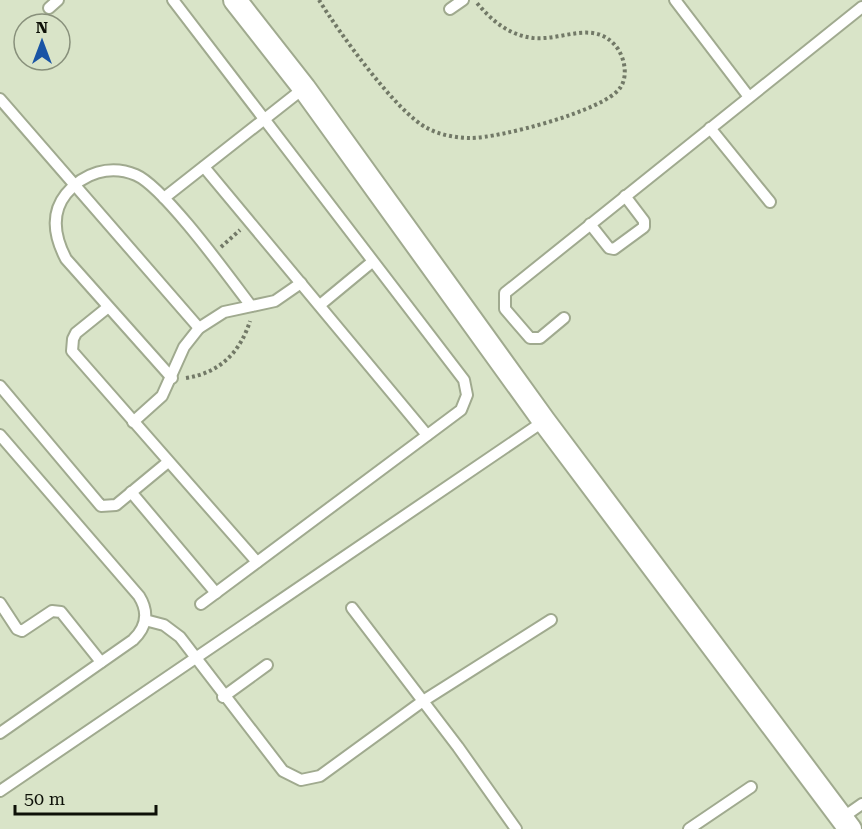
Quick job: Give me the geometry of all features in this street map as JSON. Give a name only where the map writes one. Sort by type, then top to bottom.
[{"type":"street","points":[[235,0],[304,88],[544,421],[846,824]]},
{"type":"lane","points":[[49,8],[58,0]]},
{"type":"lane","points":[[173,0],[467,387],[467,395],[461,410],[201,604]]},
{"type":"lane","points":[[450,9],[463,0]]},
{"type":"lane","points":[[675,0],[749,97]]},
{"type":"lane","points":[[564,318],[540,338],[530,338],[505,309],[504,298],[509,289],[862,7]]},
{"type":"lane","points":[[164,198],[304,88]]},
{"type":"lane","points":[[0,99],[199,328]]},
{"type":"lane","points":[[710,128],[770,202]]},
{"type":"lane","points":[[204,167],[427,435]]},
{"type":"lane","points":[[172,378],[80,278],[58,244],[55,228],[57,212],[64,197],[74,184],[88,175],[104,170],[121,170],[137,175],[164,198],[251,306]]},
{"type":"lane","points":[[590,224],[611,249],[618,248],[644,227],[644,220],[624,196]]},
{"type":"lane","points":[[320,305],[372,262]]},
{"type":"lane","points":[[133,422],[162,396],[184,347],[199,328],[224,312],[275,301],[301,283]]},
{"type":"lane","points":[[107,308],[76,333],[72,351],[257,562]]},
{"type":"lane","points":[[0,387],[97,503],[111,507],[168,462]]},
{"type":"lane","points":[[0,791],[544,421]]},
{"type":"lane","points":[[0,435],[139,596],[145,611],[145,620],[139,635],[0,733]]},
{"type":"lane","points":[[131,492],[216,592]]},
{"type":"lane","points":[[0,603],[17,628],[22,631],[52,611],[61,612],[101,662]]},
{"type":"lane","points":[[352,608],[423,700],[516,829]]},
{"type":"lane","points":[[145,620],[155,621],[172,630],[283,771],[301,780],[320,776],[423,700],[551,620]]},
{"type":"lane","points":[[223,697],[267,664]]},
{"type":"lane","points":[[689,829],[751,787]]},
{"type":"lane","points":[[846,824],[862,804]]},
{"type":"path","points":[[319,0],[345,38],[401,106],[414,120],[442,134],[457,137],[484,137],[551,121],[595,105],[611,97],[620,88],[624,80],[624,63],[617,48],[606,38],[590,32],[545,38],[523,36],[494,21],[475,0]]},
{"type":"path","points":[[212,256],[249,222]]},
{"type":"path","points":[[187,378],[201,375],[228,360],[245,336],[250,321]]}]
